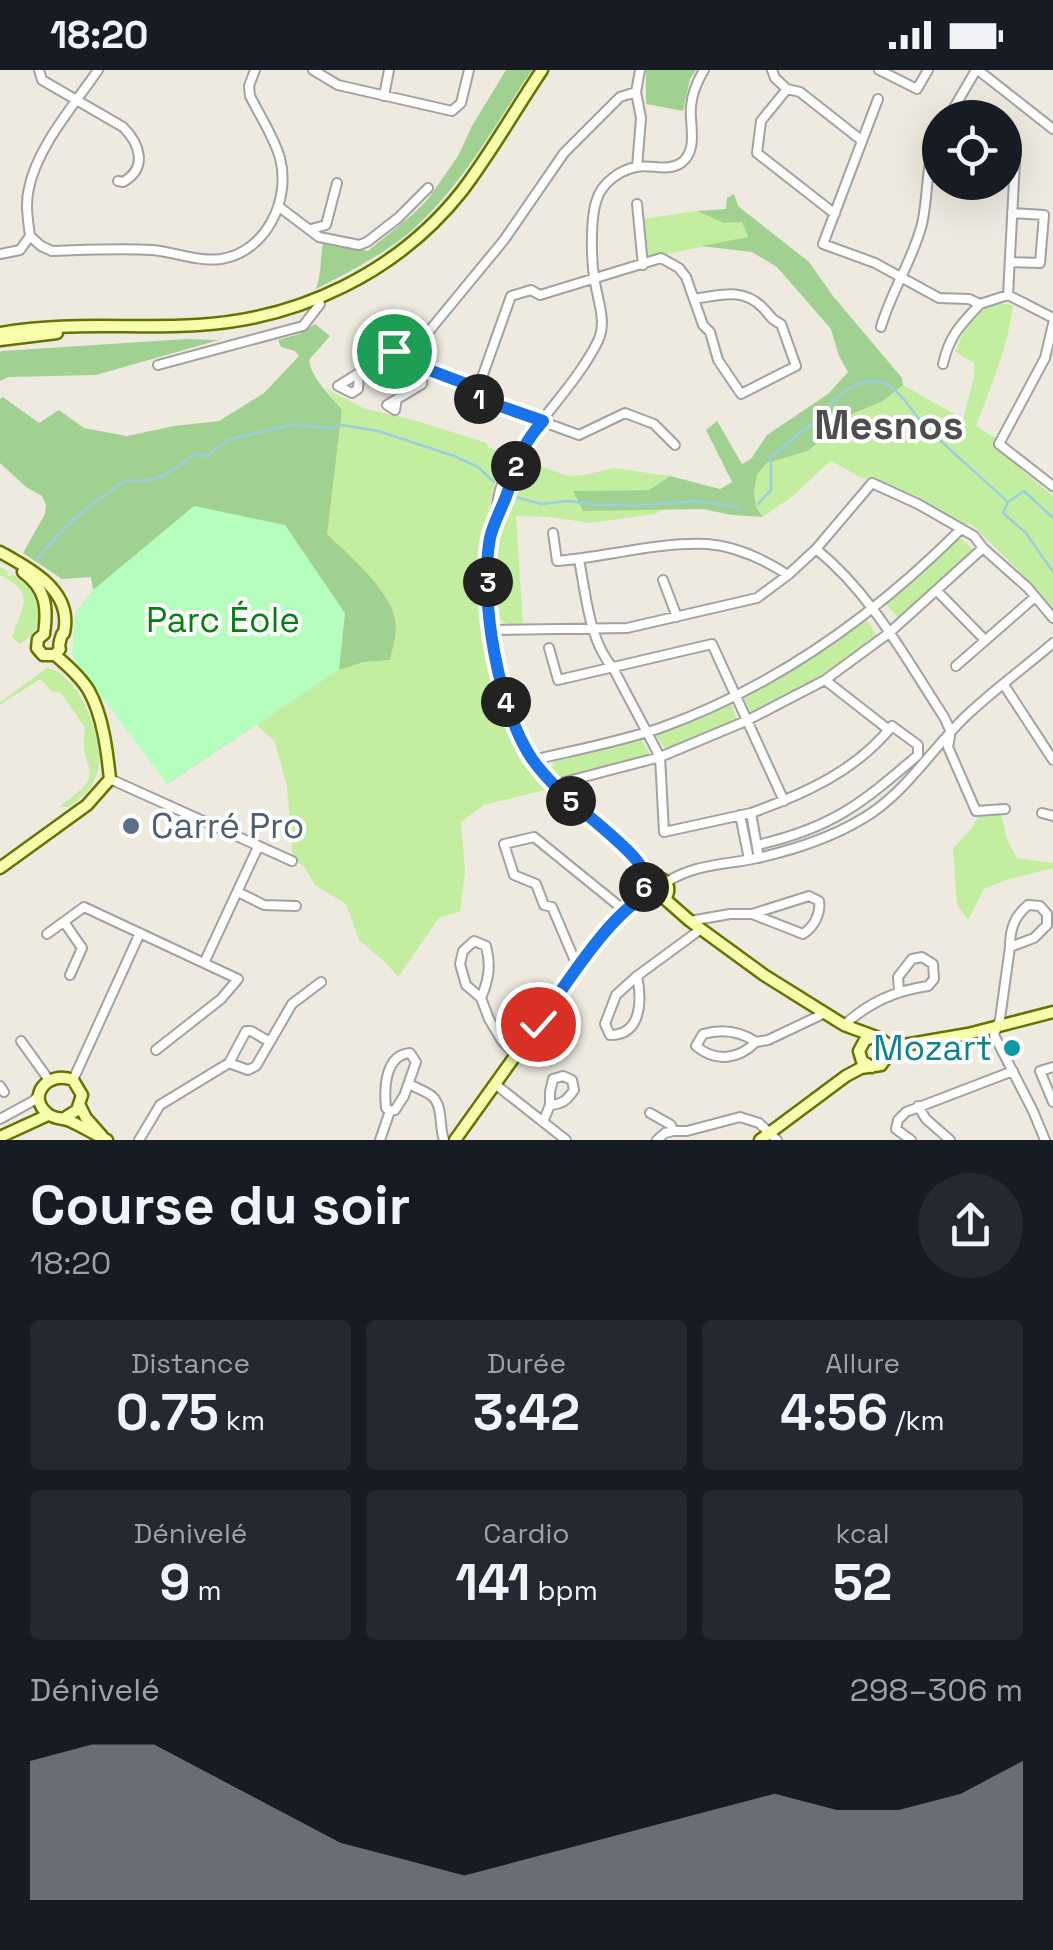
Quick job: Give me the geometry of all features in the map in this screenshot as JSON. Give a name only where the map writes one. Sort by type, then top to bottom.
[{"type":"street","points":[[38,70],[42,80],[132,136],[138,148],[136,170],[123,182],[118,180]]},
{"type":"street","points":[[0,254],[20,250],[30,236],[28,189],[34,169],[98,70]]},
{"type":"street","points":[[30,236],[52,250],[148,250],[215,260],[248,250],[269,226],[282,182],[277,150],[250,96],[255,70]]},
{"type":"street","points":[[313,70],[338,85],[452,111],[462,102],[469,70]]},
{"type":"street","points":[[384,96],[389,70]]},
{"type":"street","points":[[0,336],[234,322],[321,301],[392,257],[442,214],[479,168],[542,70]]},
{"type":"street","points":[[638,167],[640,118],[636,92],[640,70]]},
{"type":"street","points":[[650,878],[632,856],[553,784],[518,734],[506,706],[492,630],[488,557],[495,521],[519,453],[599,340],[603,316],[594,279],[596,200],[605,184],[621,172],[638,167],[671,168],[688,156],[692,142],[690,104],[704,70]]},
{"type":"street","points":[[772,70],[787,88],[800,92],[861,140]]},
{"type":"street","points":[[879,70],[917,89],[928,70]]},
{"type":"street","points":[[958,100],[976,70],[1053,129]]},
{"type":"street","points":[[787,88],[761,122],[757,152],[834,214]]},
{"type":"street","points":[[359,373],[425,336],[492,254],[564,154],[620,97],[636,92]]},
{"type":"street","points":[[878,99],[823,244],[875,263],[939,298],[969,299],[980,304]]},
{"type":"street","points":[[310,229],[326,225],[336,183]]},
{"type":"street","points":[[278,206],[319,236],[359,246],[398,218],[428,188]]},
{"type":"street","points":[[881,327],[887,303],[921,228],[926,200]]},
{"type":"street","points":[[1008,295],[1013,200]]},
{"type":"street","points":[[637,204],[642,264]]},
{"type":"street","points":[[1010,262],[1040,263],[1044,215],[1012,213]]},
{"type":"street","points":[[476,393],[511,296],[531,290],[540,294],[662,258],[679,268],[703,325],[710,332],[718,360],[741,394],[796,366],[781,324],[772,320],[762,306],[737,292],[694,299]]},
{"type":"street","points":[[943,364],[947,346],[958,328],[980,304],[1008,295],[1053,321],[1045,358],[999,444],[1053,486]]},
{"type":"street","points":[[158,365],[303,326],[321,301]]},
{"type":"street","points":[[0,336],[29,328],[153,327]]},
{"type":"street","points":[[397,399],[422,384],[424,368],[411,341]]},
{"type":"street","points":[[424,368],[579,435],[625,413],[654,424],[675,444]]},
{"type":"street","points":[[492,630],[627,628],[757,598],[816,548],[872,483],[974,536],[1053,618]]},
{"type":"street","points":[[533,760],[646,732],[737,696],[794,664],[873,609],[960,530]]},
{"type":"street","points":[[553,533],[557,562],[708,544],[740,551],[788,575]]},
{"type":"street","points":[[816,548],[848,577],[873,609],[944,718],[951,732],[948,747],[976,811],[1004,809]]},
{"type":"street","points":[[553,784],[660,757],[746,721],[825,680],[888,633],[983,548]]},
{"type":"street","points":[[0,555],[29,577],[42,595],[46,608],[44,634]]},
{"type":"street","points":[[0,555],[44,580],[58,597],[66,619],[60,641]]},
{"type":"street","points":[[579,560],[594,630],[606,660],[660,757],[664,832],[751,812],[826,781],[854,762],[892,726],[918,745],[918,754],[841,816],[792,836],[756,845]]},
{"type":"street","points":[[663,580],[678,617]]},
{"type":"street","points":[[938,591],[985,640]]},
{"type":"street","points":[[956,666],[1036,597]]},
{"type":"street","points":[[44,634],[56,634],[60,641],[55,655],[47,656],[38,650],[38,639],[44,634]]},
{"type":"street","points":[[550,648],[558,680],[712,644],[784,800]]},
{"type":"street","points":[[667,882],[685,871],[809,844],[860,821],[882,807],[966,716],[1053,644]]},
{"type":"street","points":[[0,868],[87,805],[110,779],[106,745],[89,690],[55,655]]},
{"type":"street","points":[[825,680],[889,730]]},
{"type":"street","points":[[1004,685],[1053,760]]},
{"type":"street","points":[[110,779],[292,861]]},
{"type":"street","points":[[751,812],[754,859]]},
{"type":"street","points":[[1042,813],[1053,816]]},
{"type":"street","points":[[740,815],[754,859]]},
{"type":"street","points":[[578,968],[552,908],[544,905],[536,884],[514,875],[504,844],[534,837],[624,910]]},
{"type":"street","points":[[204,963],[258,848]]},
{"type":"street","points":[[661,877],[667,882],[669,891],[665,898],[657,902],[646,896],[644,889],[650,878],[661,877]]},
{"type":"street","points":[[238,892],[264,905],[296,906]]},
{"type":"street","points":[[455,1140],[578,968],[624,910],[646,896]]},
{"type":"street","points":[[690,921],[752,914],[809,896],[819,901],[820,910],[803,934],[752,914]]},
{"type":"street","points":[[665,898],[764,975],[844,1025],[874,1037],[888,1049]]},
{"type":"street","points":[[1010,947],[1034,938],[1047,925],[1040,906],[1028,906],[1016,915],[1010,935],[996,1031],[1045,1140]]},
{"type":"street","points":[[47,934],[84,908],[238,978],[222,999],[156,1050]]},
{"type":"street","points":[[715,939],[721,917]]},
{"type":"street","points":[[64,922],[82,948],[70,975]]},
{"type":"street","points":[[637,976],[641,1003],[631,1029],[622,1035],[610,1035],[606,1024],[616,995],[637,976],[701,929]]},
{"type":"street","points":[[73,1080],[140,933]]},
{"type":"street","points":[[481,998],[490,972],[489,959],[486,946],[474,941],[463,951],[460,964],[466,985],[481,998],[502,1041],[516,1055]]},
{"type":"street","points":[[844,1025],[857,1013],[899,990],[928,986],[934,979],[933,964],[922,957],[912,959],[898,977],[899,990]]},
{"type":"street","points":[[228,1063],[248,1070],[256,1066],[296,1000],[321,982]]},
{"type":"street","points":[[756,1042],[745,1034],[715,1031],[703,1034],[696,1046],[706,1054],[745,1053],[756,1042],[825,1013]]},
{"type":"street","points":[[888,1049],[996,1031],[1053,1014]]},
{"type":"street","points":[[844,1025],[862,1061],[873,1067]]},
{"type":"street","points":[[139,1140],[160,1104],[228,1063],[246,1032],[270,1042]]},
{"type":"street","points":[[846,1076],[865,1040],[874,1037]]},
{"type":"street","points":[[21,1040],[50,1080]]},
{"type":"street","points":[[658,1140],[665,1133],[685,1135],[740,1116],[759,1124],[769,1137],[846,1076],[861,1068],[882,1065],[888,1049]]},
{"type":"street","points":[[402,1053],[410,1053],[416,1062],[409,1084],[395,1110],[390,1111],[386,1108],[385,1083],[395,1060],[402,1053]]},
{"type":"street","points":[[1034,1111],[1053,1102],[1040,1071],[1053,1067]]},
{"type":"street","points":[[912,1140],[896,1129],[906,1112],[1013,1070]]},
{"type":"street","points":[[5,1135],[30,1115],[50,1080],[64,1076],[73,1080],[82,1098],[74,1114],[64,1118]]},
{"type":"street","points":[[409,1084],[434,1098],[444,1140]]},
{"type":"street","points":[[495,1084],[566,1140]]},
{"type":"street","points":[[40,1098],[48,1115]]},
{"type":"street","points":[[0,1119],[40,1098]]},
{"type":"street","points":[[542,1122],[550,1105]]},
{"type":"street","points":[[80,1106],[107,1140]]},
{"type":"street","points":[[918,1106],[950,1140]]},
{"type":"street","points":[[380,1140],[390,1111]]},
{"type":"street","points":[[650,1114],[671,1125],[673,1131]]},
{"type":"street","points":[[5,1135],[48,1115],[64,1118],[107,1140]]},
{"type":"green space","points":[[506,70],[532,70],[446,196],[399,241],[316,289],[324,240],[368,251],[413,214],[458,156]]},
{"type":"green space","points":[[646,70],[696,70],[683,111],[646,104]]},
{"type":"green space","points":[[734,194],[738,206],[809,262],[902,378],[903,385],[883,401],[850,415],[808,451],[767,463],[757,475],[754,492],[756,507],[763,517],[703,509],[583,511],[573,491],[649,490],[670,476],[720,489],[732,482],[706,430],[717,421],[742,464],[751,459],[767,435],[828,394],[848,372],[831,329],[777,267],[752,252],[701,246],[748,237],[742,222],[724,223],[697,211],[726,209],[727,198]]},
{"type":"green space","points":[[697,211],[724,223],[742,222],[748,237],[648,258],[642,219]]},
{"type":"green space","points":[[995,303],[1013,305],[1011,321],[976,426],[997,439],[994,446],[1053,496],[1053,609],[971,524],[959,524],[919,497],[875,479],[861,478],[832,461],[763,517],[756,507],[754,492],[757,475],[767,463],[808,451],[850,415],[883,401],[903,385],[963,419],[974,363],[955,352],[970,323]]},
{"type":"green space","points":[[315,324],[330,336],[309,360],[311,367],[342,410],[327,534],[389,602],[396,628],[390,660],[364,662],[339,670],[167,784],[75,629],[75,614],[93,590],[91,577],[62,579],[23,553],[46,505],[42,496],[0,463],[0,399],[3,397],[39,423],[59,410],[84,428],[127,436],[219,421],[264,393],[299,356],[281,347],[278,340]]},
{"type":"green space","points":[[219,340],[96,375],[9,377],[0,381],[2,351]]},
{"type":"green space","points":[[326,389],[363,408],[487,443],[510,456],[495,483],[484,531],[480,578],[482,628],[499,704],[513,738],[527,764],[549,789],[484,805],[461,822],[465,872],[460,911],[439,918],[398,977],[359,940],[346,904],[315,885],[293,858],[287,787],[275,742],[257,725],[339,670],[389,660],[395,640],[394,615],[389,603],[370,577],[326,534],[342,410]]},
{"type":"green space","points":[[523,460],[568,476],[613,468],[670,476],[649,490],[575,491],[635,509],[664,509],[655,514],[591,523],[516,516],[523,625],[500,620],[495,585],[498,536]]},
{"type":"green space","name":"Parc Éole","points":[[194,506],[285,525],[345,613],[339,670],[167,784],[74,660],[75,614],[93,590]]},
{"type":"green space","points":[[959,536],[974,551],[899,619],[885,603]]},
{"type":"green space","points":[[0,567],[29,589],[38,608],[37,627],[20,644],[12,637],[23,608],[23,595],[0,575]]},
{"type":"green space","points":[[867,620],[877,637],[814,680],[751,715],[743,695],[802,664]]},
{"type":"green space","points":[[47,668],[70,682],[79,695],[97,742],[96,776],[87,791],[69,807],[59,807],[89,777],[85,728],[61,693],[51,691],[40,679],[0,705]]},
{"type":"green space","points":[[731,702],[737,721],[666,750],[654,733]]},
{"type":"green space","points":[[640,737],[650,755],[558,778],[551,771],[554,759]]},
{"type":"green space","points":[[1001,813],[1007,840],[1017,858],[1053,863],[1053,868],[984,889],[968,920],[957,905],[953,848],[978,817]]},
{"type":"waterway","points":[[758,504],[771,490],[771,457],[815,421],[812,426],[851,387],[871,381],[895,391],[926,427],[1008,502]]},
{"type":"waterway","points":[[37,560],[78,516],[126,480],[155,479],[194,454],[207,456],[228,440],[291,425],[342,425],[378,431],[454,456],[478,467],[494,482]]},
{"type":"waterway","points":[[1053,518],[1024,491],[1008,502],[1003,513],[1026,533],[1053,572]]},
{"type":"waterway","points":[[512,496],[541,504],[569,501],[646,505],[696,501],[739,507]]},
{"type":"place","name":"Carré Pro","points":[[131,826]]},
{"type":"place","name":"Mozart","points":[[1012,1048]]},
{"type":"district","name":"Mesnos","points":[[889,425]]},
{"type":"route","points":[[394,351],[411,341],[424,368],[477,388],[474,397],[543,421],[519,453],[490,537],[489,605],[506,706],[533,760],[553,784],[632,856],[650,878],[644,889],[646,896],[624,910],[538,1024]]}]
